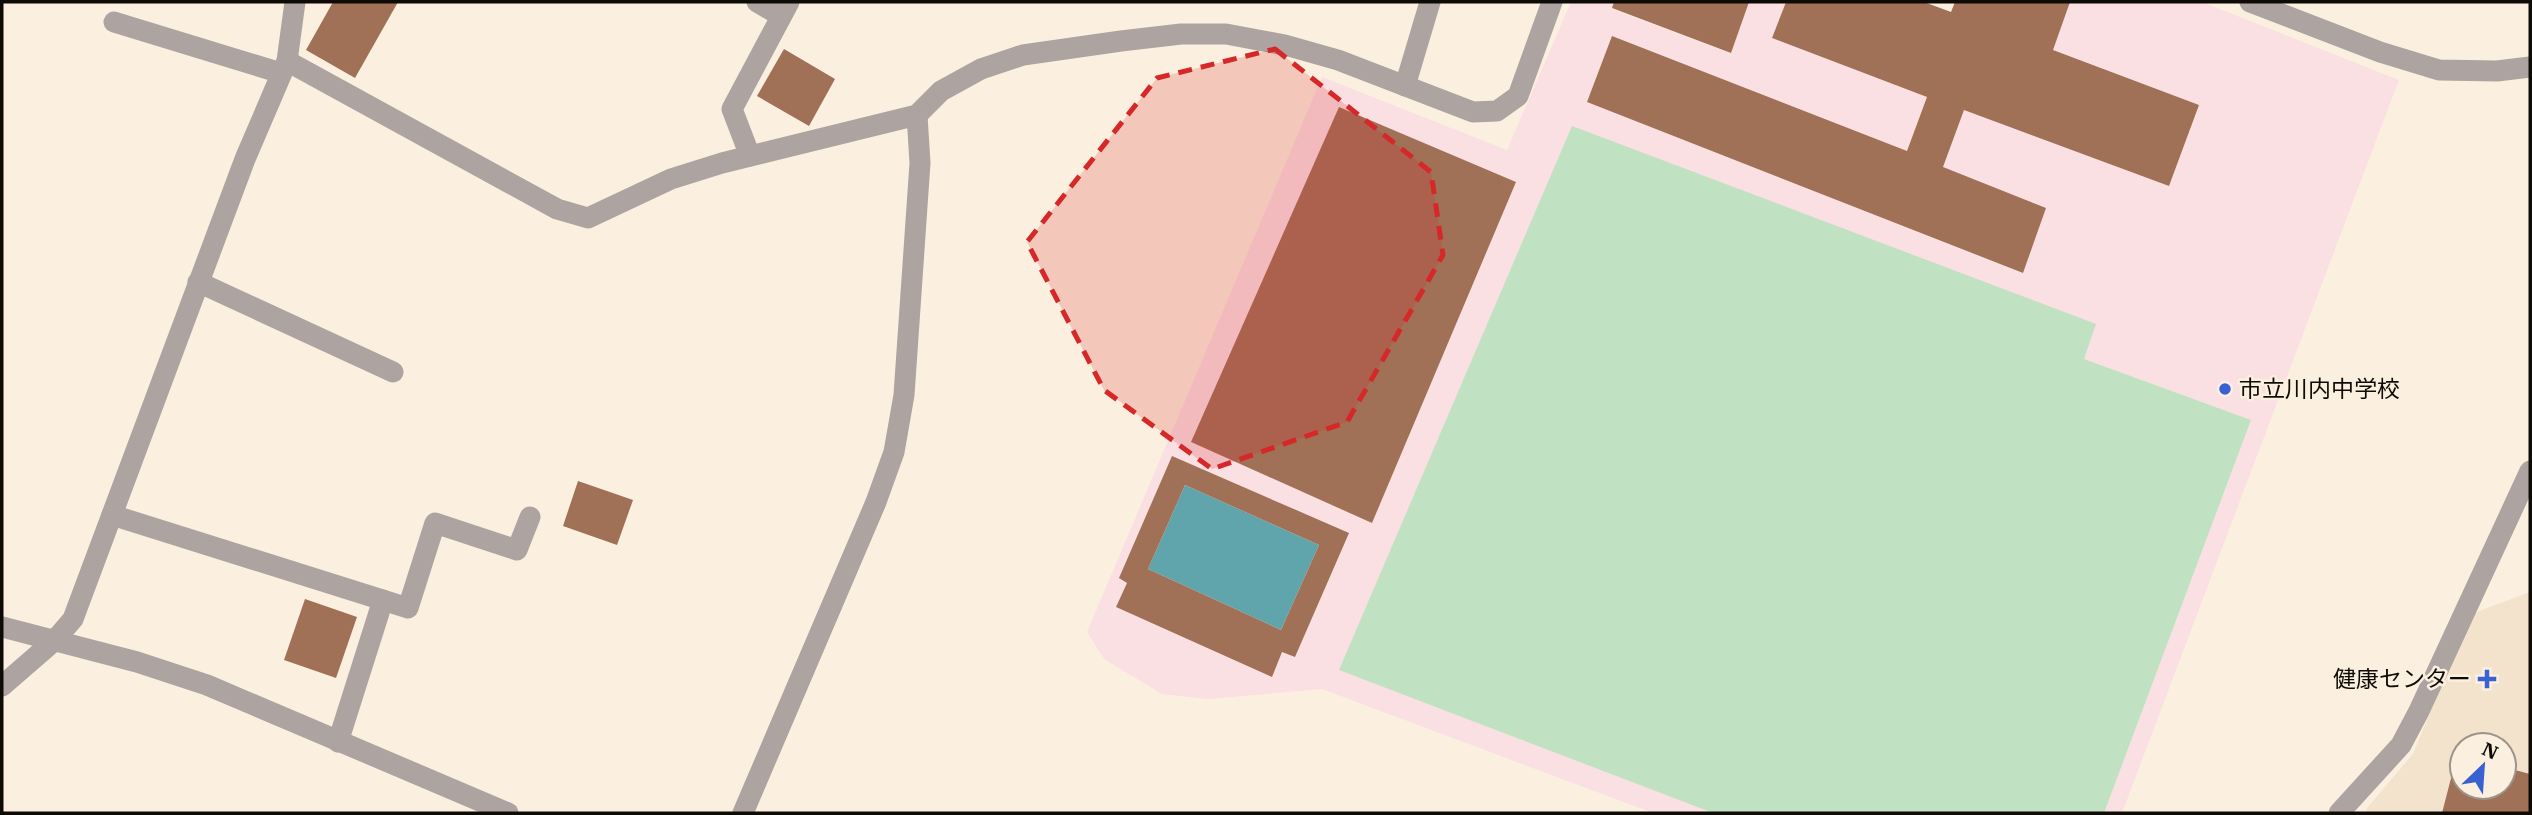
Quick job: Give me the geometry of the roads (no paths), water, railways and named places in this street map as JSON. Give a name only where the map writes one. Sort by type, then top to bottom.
[{"type":"street","points":[[2,686],[55,640],[73,620],[198,282],[284,67],[295,2]]},
{"type":"street","points":[[750,156],[732,109],[785,9],[757,2]]},
{"type":"street","points":[[1405,86],[1430,2]]},
{"type":"street","points":[[114,22],[284,67],[557,209],[588,218],[671,179],[750,156],[917,115],[941,91],[981,69],[1023,55],[1181,34],[1226,34],[1285,46],[1338,60],[1474,112],[1497,111],[1518,96],[1552,2]]},
{"type":"street","points":[[2250,2],[2380,51],[2439,69],[2497,71],[2530,67]]},
{"type":"street","points":[[743,813],[876,502],[894,452],[905,395],[920,163],[917,115]]},
{"type":"street","points":[[198,282],[393,372]]},
{"type":"street","points":[[2339,813],[2401,745],[2530,471]]},
{"type":"street","points":[[112,515],[408,608],[435,523],[517,550],[530,517]]},
{"type":"street","points":[[338,742],[383,600]]},
{"type":"street","points":[[2,627],[137,662],[207,685],[508,813]]},
{"type":"water","points":[[1185,485],[1319,545],[1281,630],[1148,569]]},
{"type":"place","name":"市立川内中学校","points":[[2225,389]]},
{"type":"place","name":"健康センター","points":[[2487,679]]}]
